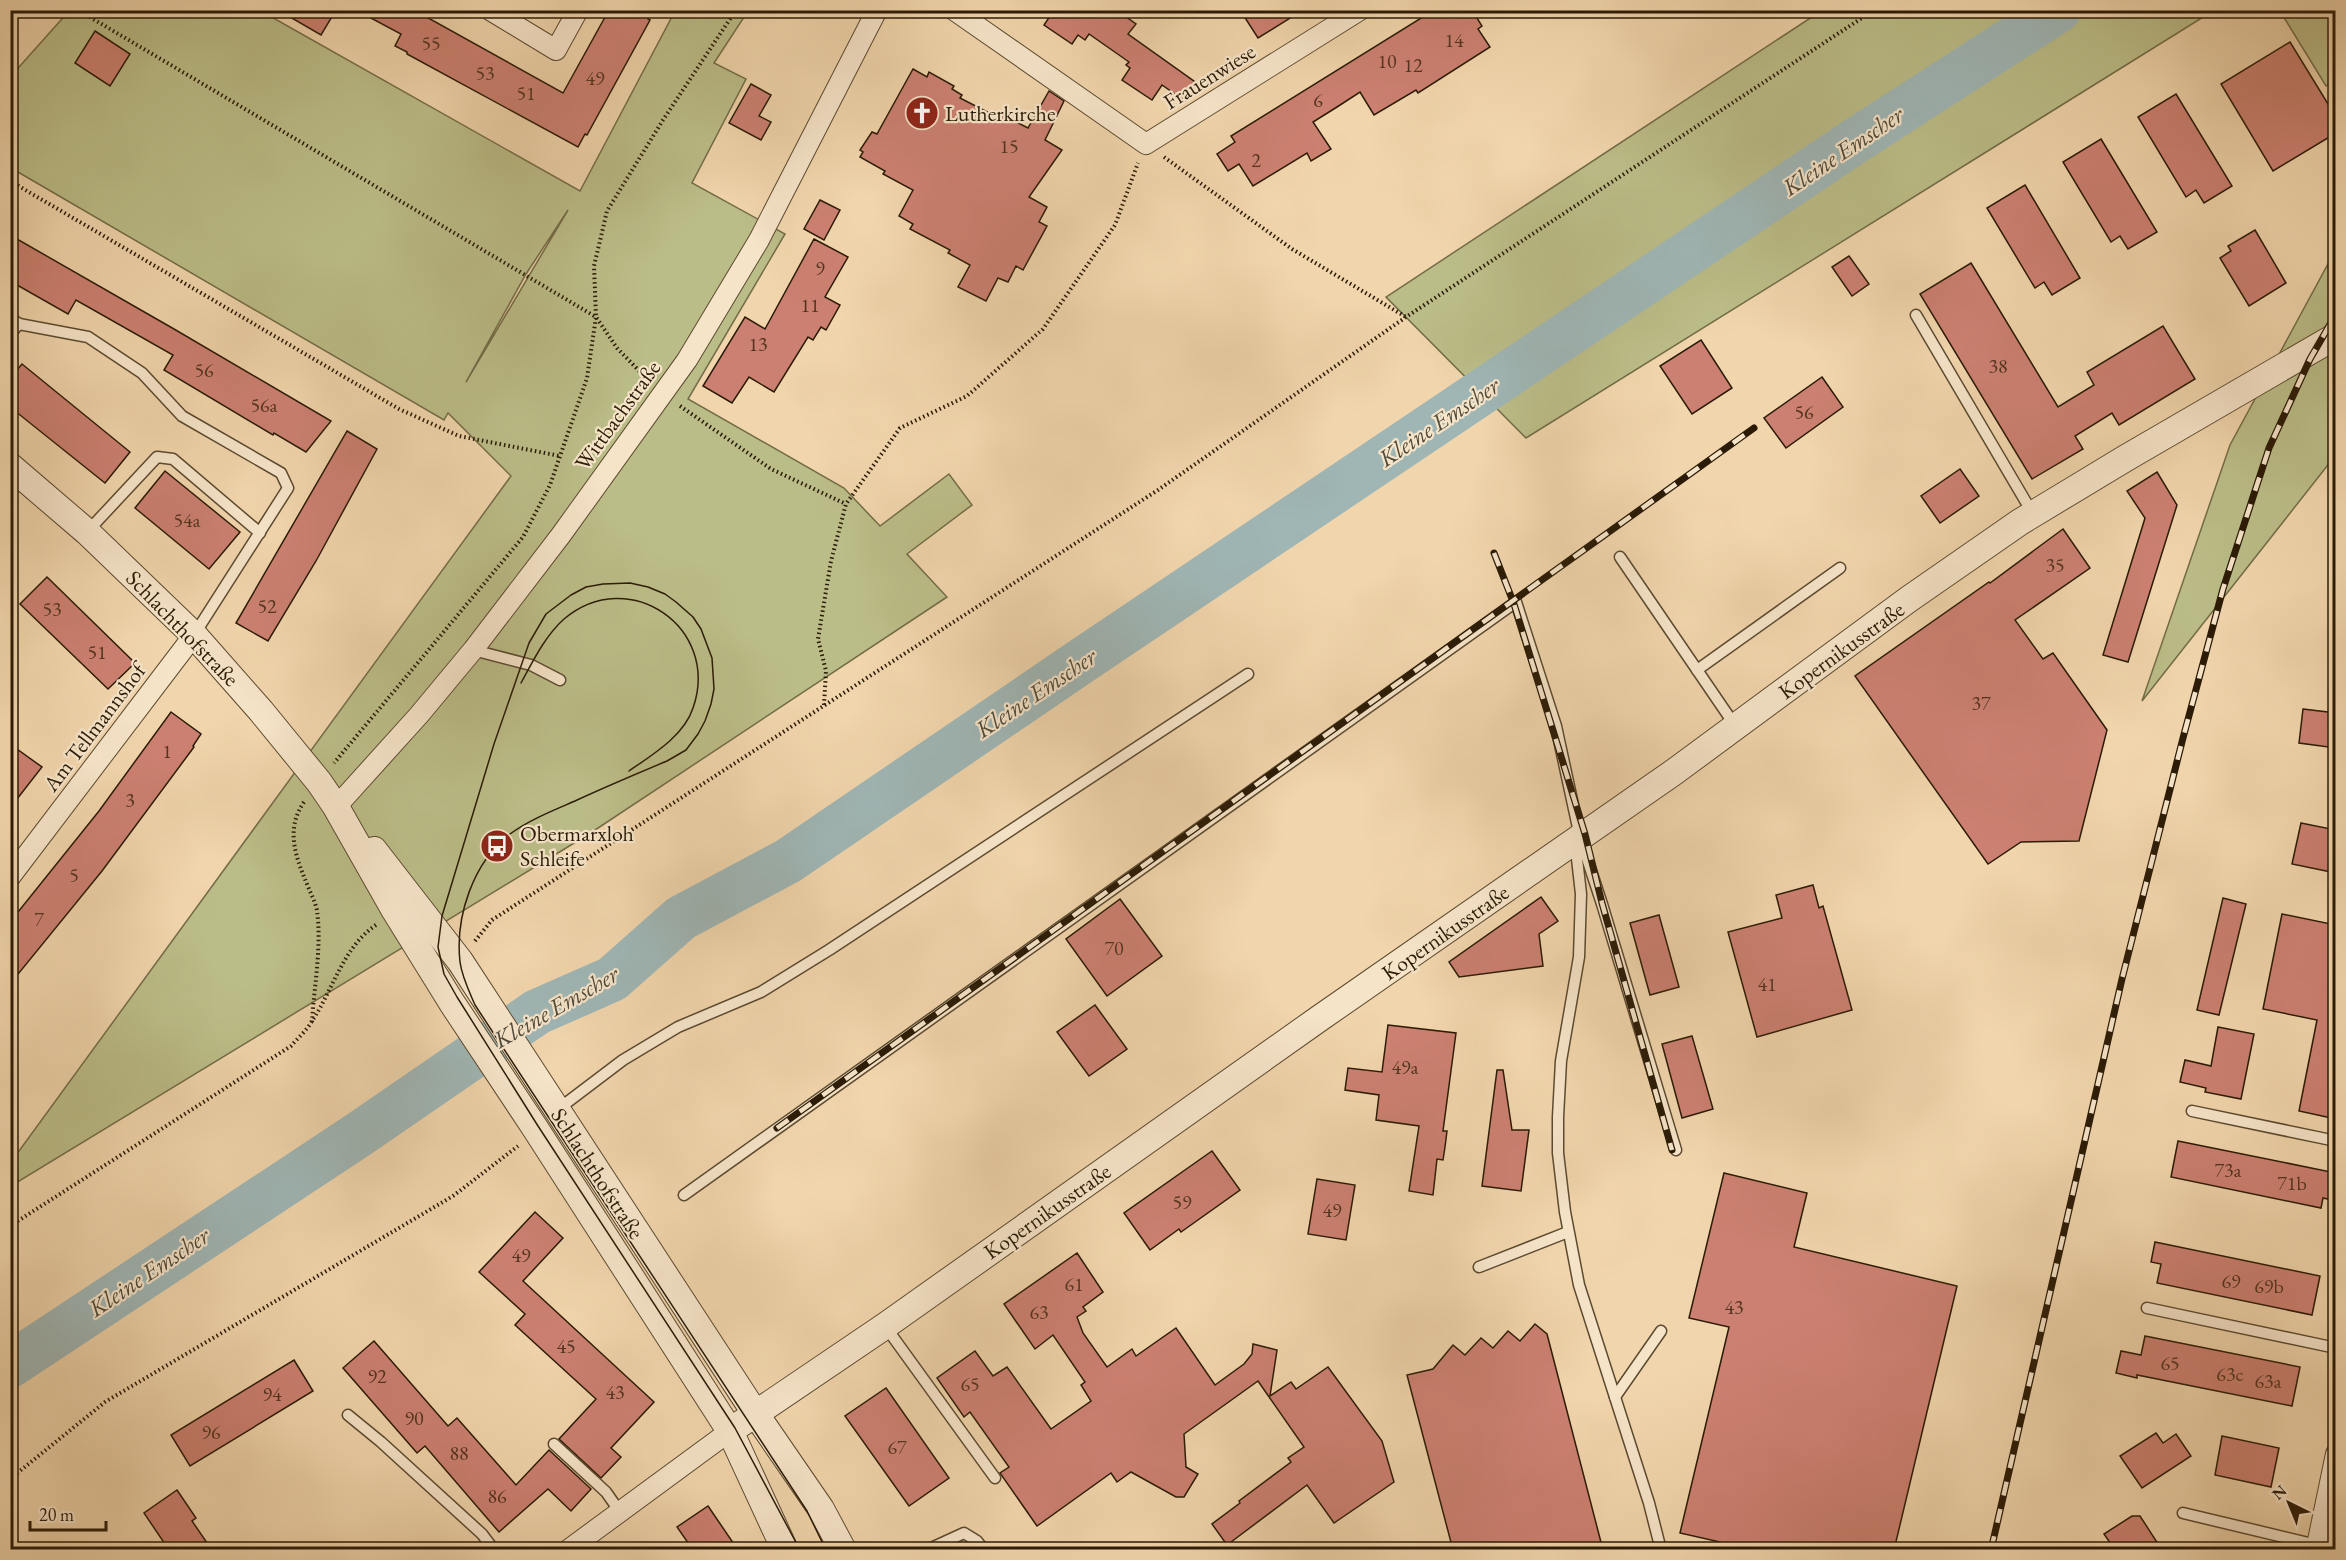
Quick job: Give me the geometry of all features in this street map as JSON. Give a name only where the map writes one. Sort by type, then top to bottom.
[{"type":"street","points":[[490,10],[556,50],[578,10]]},
{"type":"street","name":"Wittbachstraße","points":[[336,807],[419,716],[473,650],[561,535],[687,360],[759,240],[877,10]]},
{"type":"street","points":[[954,10],[1146,144]]},
{"type":"street","name":"Frauenwiese","points":[[1146,144],[1360,10]]},
{"type":"street","name":"Kopernikusstraße","points":[[568,1550],[730,1431],[885,1326],[1736,727],[1909,599],[2033,514],[2336,336]]},
{"type":"street","name":"Schlachthofstraße","points":[[10,466],[87,532],[194,635],[261,711],[319,782],[336,807],[395,912],[452,1003],[730,1431],[785,1550]]},
{"type":"street","name":"Am Tellmannshof","points":[[10,877],[194,635]]},
{"type":"street","name":"Schlachthofstraße","points":[[336,807],[389,867],[460,961],[821,1509],[843,1550]]},
{"type":"street","points":[[2317,1547],[2333,1479],[2336,1454]]},
{"type":"lane","points":[[1916,315],[2033,514]]},
{"type":"lane","points":[[10,334],[15,321],[88,337],[142,373],[182,416],[281,473],[288,488],[194,635]]},
{"type":"lane","points":[[87,532],[157,457],[173,459],[260,532]]},
{"type":"lane","points":[[1620,557],[1736,727]]},
{"type":"lane","points":[[1697,669],[1840,568]]},
{"type":"lane","points":[[684,1195],[1516,602],[1556,726],[1578,839],[1581,894],[1579,957],[1561,1061],[1558,1117],[1558,1154],[1568,1232],[1579,1285],[1649,1503],[1661,1550]]},
{"type":"lane","points":[[473,650],[531,665],[560,680]]},
{"type":"lane","points":[[557,1110],[623,1060],[678,1028],[760,992],[829,950],[1248,674]]},
{"type":"lane","points":[[1578,839],[1602,904],[1676,1149]]},
{"type":"lane","points":[[2192,1111],[2336,1141]]},
{"type":"lane","points":[[1479,1267],[1568,1232]]},
{"type":"lane","points":[[2147,1308],[2336,1348]]},
{"type":"lane","points":[[885,1326],[995,1478]]},
{"type":"lane","points":[[1615,1397],[1661,1331]]},
{"type":"lane","points":[[348,1415],[482,1534],[494,1550]]},
{"type":"lane","points":[[554,1444],[606,1492],[620,1512]]},
{"type":"lane","points":[[2183,1513],[2317,1547]]},
{"type":"lane","points":[[927,1550],[964,1533],[977,1541],[984,1550]]},
{"type":"path","points":[[78,10],[596,317],[617,348],[662,394],[771,469],[846,504]]},
{"type":"path","points":[[312,1022],[317,910],[296,856],[292,833],[298,811],[319,782],[523,537],[550,485],[586,378],[596,317],[594,266],[607,211],[663,120],[736,10]]},
{"type":"path","points":[[460,961],[492,920],[1158,490],[1406,316],[1874,10]]},
{"type":"path","points":[[824,705],[826,671],[818,639],[831,561],[846,504],[900,428],[967,396],[1043,329],[1115,225],[1146,144],[1209,192],[1292,249],[1406,316]]},
{"type":"path","points":[[10,180],[399,409],[459,436],[560,456]]},
{"type":"path","points":[[10,1226],[291,1046],[312,1022],[356,943],[371,928],[395,912]]},
{"type":"path","points":[[10,1479],[105,1402],[453,1196],[519,1146],[535,1128]]},
{"type":"green space","points":[[69,11],[261,11],[580,191],[675,11],[748,11],[714,63],[746,79],[692,183],[785,234],[688,399],[844,488],[880,526],[949,474],[972,505],[907,554],[947,597],[589,834],[11,1186],[11,1162],[511,476],[448,413],[444,420],[11,168],[11,76]],"holes":[[[568,210],[466,382],[526,274]]]},
{"type":"green space","points":[[1821,11],[2213,11],[1526,438],[1386,297]]},
{"type":"green space","points":[[2280,11],[2335,11],[2335,80],[2326,86]]},
{"type":"green space","points":[[2335,251],[2335,456],[2142,701],[2230,445]]},
{"type":"building","points":[[278,10],[336,10],[321,35]]},
{"type":"building","points":[[356,10],[414,10],[563,93],[609,10],[653,10],[648,19],[650,20],[587,135],[585,134],[578,147],[407,54],[395,46],[401,34]]},
{"type":"building","points":[[1054,10],[1116,10],[1136,24],[1128,34],[1198,84],[1185,101],[1162,85],[1152,100],[1122,80],[1130,68],[1126,65],[1129,62],[1089,34],[1085,40],[1078,35],[1072,44],[1044,25]]},
{"type":"building","points":[[1240,10],[1303,10],[1258,38]]},
{"type":"building","points":[[1434,10],[1472,10],[1482,26],[1478,29],[1490,47],[1418,93],[1416,90],[1374,115],[1360,92],[1313,122],[1331,149],[1311,161],[1307,153],[1253,186],[1239,164],[1228,171],[1217,154],[1235,142],[1231,136]]},
{"type":"building","points":[[95,31],[130,54],[110,86],[75,63]]},
{"type":"building","points":[[2290,42],[2336,117],[2336,133],[2273,171],[2221,84]]},
{"type":"building","points":[[913,69],[927,77],[929,72],[954,86],[952,89],[962,95],[960,98],[993,115],[997,112],[1028,128],[1049,91],[1064,101],[1045,140],[1062,150],[1029,197],[1047,207],[1039,222],[1047,226],[1023,270],[1016,266],[1008,282],[998,278],[986,301],[958,287],[970,265],[948,253],[950,250],[910,229],[913,224],[899,216],[913,190],[883,174],[885,171],[860,157],[863,152],[860,150],[872,132],[877,134]]},
{"type":"building","points":[[751,84],[771,95],[759,116],[771,122],[761,140],[729,123]]},
{"type":"building","points":[[2176,94],[2232,186],[2204,203],[2196,190],[2186,197],[2138,117]]},
{"type":"building","points":[[2101,139],[2157,232],[2128,249],[2120,236],[2111,242],[2063,162]]},
{"type":"building","points":[[2025,185],[2080,278],[2052,295],[2044,282],[2035,288],[1987,208]]},
{"type":"building","points":[[820,200],[840,210],[824,240],[804,229]]},
{"type":"building","points":[[2255,230],[2286,283],[2249,306],[2220,258],[2231,251],[2228,246]]},
{"type":"building","points":[[10,235],[331,421],[306,452],[274,433],[273,435],[164,370],[173,355],[76,300],[68,314],[10,281]]},
{"type":"building","points":[[814,239],[848,257],[825,297],[840,305],[826,330],[821,327],[813,340],[808,337],[774,392],[749,377],[732,403],[703,386],[745,317],[765,329]]},
{"type":"building","points":[[1849,256],[1869,284],[1852,296],[1832,267]]},
{"type":"building","points":[[1971,263],[2058,407],[2094,385],[2087,372],[2163,326],[2195,379],[2119,425],[2112,413],[2075,436],[2083,449],[2032,479],[1920,294]]},
{"type":"building","points":[[1701,340],[1732,388],[1692,414],[1660,366]]},
{"type":"building","points":[[22,364],[130,452],[105,483],[10,407],[10,378]]},
{"type":"building","points":[[1822,377],[1843,407],[1786,448],[1764,418]]},
{"type":"building","points":[[347,431],[377,449],[316,561],[268,641],[236,623]]},
{"type":"building","points":[[1960,469],[1979,496],[1940,523],[1921,496]]},
{"type":"building","points":[[165,471],[240,532],[209,569],[135,508]]},
{"type":"building","points":[[2157,472],[2177,505],[2128,662],[2103,655],[2145,518],[2127,491]]},
{"type":"building","points":[[2063,529],[2090,568],[2015,620],[2043,659],[2053,653],[2107,730],[2079,841],[2021,842],[1988,864],[1855,676],[1990,583]]},
{"type":"building","points":[[47,577],[135,663],[108,689],[20,604]]},
{"type":"building","points":[[2303,709],[2336,713],[2336,748],[2299,743]]},
{"type":"building","points":[[171,712],[201,734],[194,747],[102,871],[10,984],[10,922],[99,811]]},
{"type":"building","points":[[10,744],[42,767],[10,808]]},
{"type":"building","points":[[2301,823],[2336,830],[2336,873],[2292,864]]},
{"type":"building","points":[[1813,885],[1819,908],[1823,906],[1852,1010],[1757,1037],[1728,932],[1782,918],[1776,895]]},
{"type":"building","points":[[1541,897],[1558,921],[1539,934],[1543,966],[1459,977],[1449,962]]},
{"type":"building","points":[[2223,898],[2246,904],[2219,1015],[2197,1010]]},
{"type":"building","points":[[1120,899],[1162,956],[1107,996],[1066,939]]},
{"type":"building","points":[[2282,914],[2336,925],[2336,1119],[2299,1111],[2317,1020],[2263,1009]]},
{"type":"building","points":[[1659,915],[1679,987],[1650,995],[1630,923]]},
{"type":"building","points":[[1095,1005],[1127,1049],[1089,1076],[1057,1032]]},
{"type":"building","points":[[1388,1025],[1456,1033],[1443,1131],[1447,1131],[1445,1147],[1443,1160],[1437,1159],[1433,1195],[1409,1191],[1419,1126],[1376,1120],[1379,1095],[1345,1090],[1348,1068],[1382,1072]]},
{"type":"building","points":[[2218,1027],[2254,1034],[2241,1099],[2205,1092],[2206,1088],[2180,1082],[2185,1060],[2211,1066]]},
{"type":"building","points":[[1692,1036],[1713,1109],[1682,1118],[1662,1044]]},
{"type":"building","points":[[1497,1070],[1503,1070],[1512,1130],[1529,1130],[1521,1191],[1482,1186]]},
{"type":"building","points":[[2178,1141],[2336,1173],[2336,1201],[2323,1198],[2321,1208],[2171,1177]]},
{"type":"building","points":[[1212,1151],[1240,1190],[1181,1232],[1179,1229],[1150,1250],[1124,1213]]},
{"type":"building","points":[[1724,1173],[1807,1193],[1794,1247],[1957,1286],[1894,1550],[1718,1550],[1720,1542],[1680,1533],[1729,1327],[1689,1318]]},
{"type":"building","points":[[1317,1179],[1355,1185],[1346,1240],[1308,1234]]},
{"type":"building","points":[[535,1212],[563,1238],[523,1281],[654,1402],[611,1448],[621,1457],[601,1478],[559,1439],[596,1399],[515,1325],[525,1314],[479,1272]]},
{"type":"building","points":[[2155,1242],[2320,1276],[2312,1315],[2157,1283],[2161,1264],[2151,1262]]},
{"type":"building","points":[[1077,1253],[1103,1292],[1083,1307],[1086,1311],[1077,1317],[1083,1333],[1107,1367],[1132,1349],[1136,1356],[1176,1328],[1215,1385],[1244,1364],[1252,1354],[1253,1344],[1277,1350],[1270,1396],[1291,1382],[1296,1389],[1328,1367],[1382,1441],[1394,1482],[1334,1523],[1307,1485],[1227,1545],[1212,1524],[1291,1462],[1288,1458],[1304,1447],[1258,1381],[1184,1434],[1186,1467],[1198,1474],[1184,1497],[1176,1497],[1131,1472],[1117,1482],[1111,1473],[1037,1526],[1000,1473],[1009,1467],[970,1412],[964,1417],[937,1378],[975,1351],[993,1376],[1007,1367],[1051,1429],[1091,1401],[1081,1385],[1085,1382],[1053,1335],[1035,1349],[1004,1304]]},
{"type":"building","points":[[1535,1324],[1547,1334],[1603,1550],[1453,1550],[1407,1375],[1433,1369],[1453,1345],[1465,1355],[1481,1338],[1493,1348],[1508,1331],[1520,1341]]},
{"type":"building","points":[[2145,1336],[2300,1367],[2292,1406],[2137,1375],[2137,1378],[2116,1373],[2121,1351],[2141,1355]]},
{"type":"building","points":[[374,1341],[448,1426],[457,1418],[516,1485],[549,1450],[591,1489],[571,1511],[548,1489],[499,1532],[425,1446],[417,1453],[343,1368]]},
{"type":"building","points":[[294,1360],[313,1391],[190,1466],[171,1435]]},
{"type":"building","points":[[886,1388],[949,1478],[909,1506],[845,1416]]},
{"type":"building","points":[[2156,1433],[2163,1443],[2176,1434],[2191,1456],[2142,1488],[2120,1456]]},
{"type":"building","points":[[2222,1436],[2279,1448],[2271,1487],[2215,1475]]},
{"type":"building","points":[[177,1490],[196,1518],[192,1521],[212,1550],[169,1550],[144,1513]]},
{"type":"building","points":[[708,1506],[738,1550],[693,1550],[677,1527]]},
{"type":"building","points":[[2132,1516],[2140,1516],[2162,1550],[2115,1550],[2104,1534]]},
{"type":"waterway","name":"Kleine Emscher","points":[[10,1365],[358,1135],[537,1012],[612,979],[681,918],[788,861],[1855,141],[2058,10]]},
{"type":"tram line","points":[[800,1550],[735,1428],[538,1126],[444,974],[438,947],[442,916],[494,744],[529,643],[546,614],[586,587],[630,583],[648,587],[665,594],[693,617],[701,629],[712,658],[714,689],[711,704],[698,734],[686,750],[667,761],[533,820],[510,834],[497,846],[486,859],[469,892],[460,927],[461,968],[475,1005],[807,1511],[826,1550]]},
{"type":"tram line","points":[[521,683],[540,649],[557,626],[564,619],[589,604],[616,598],[641,602],[663,613],[682,630],[694,653],[698,679],[693,708],[689,718],[675,736],[629,771]]},
{"type":"railway","points":[[1991,1550],[2122,979],[2223,589],[2269,448],[2310,359],[2336,314]]},
{"type":"railway","points":[[777,1128],[1754,428]]},
{"type":"railway","points":[[1494,553],[1514,604],[1585,834],[1602,903],[1672,1150]]},
{"type":"place","name":"Lutherkirche","points":[[922,113]]},
{"type":"place","name":"Obermarxloh Schleife","points":[[497,846]]}]
